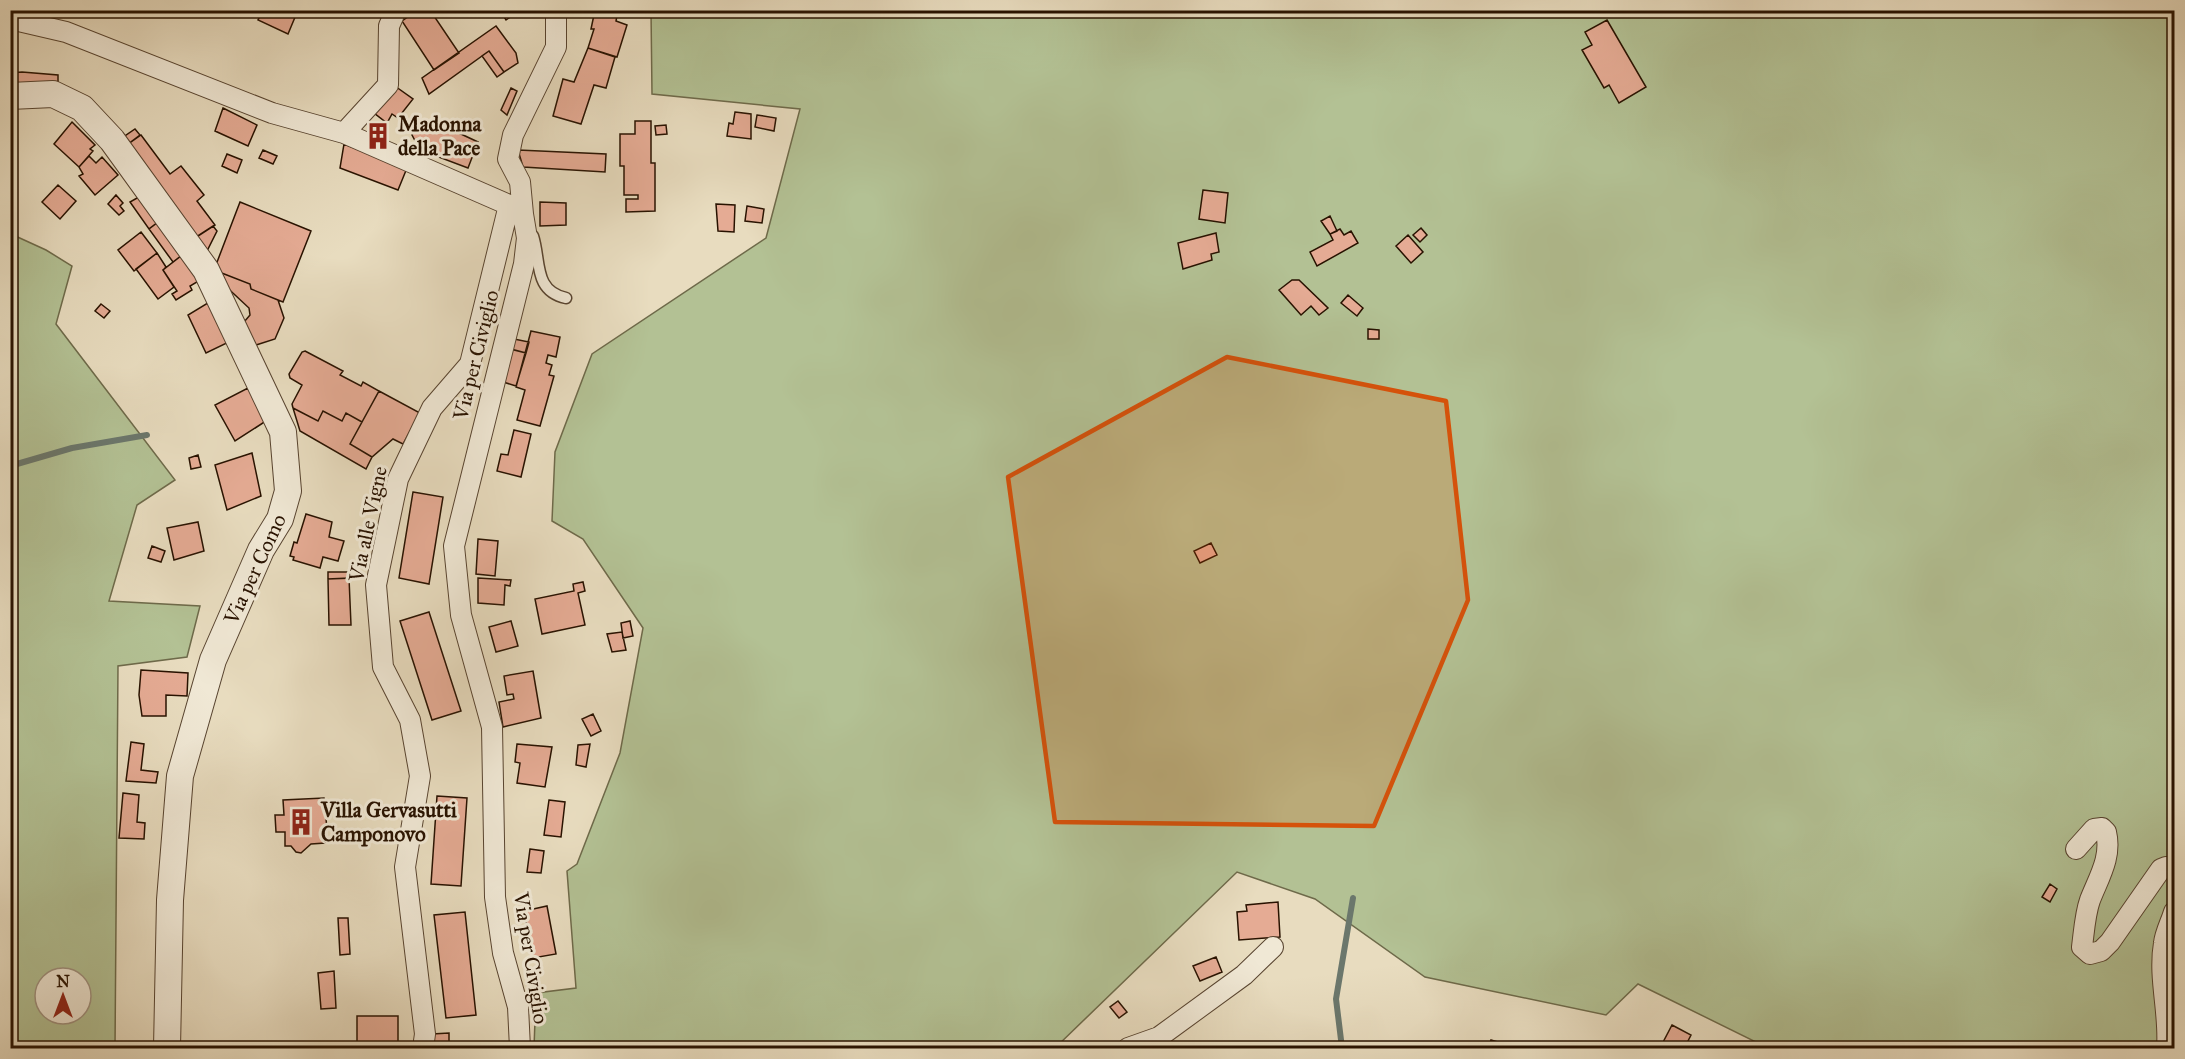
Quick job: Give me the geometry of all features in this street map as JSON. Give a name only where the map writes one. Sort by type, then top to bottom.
[{"type":"street","points":[[344,133],[388,85],[389,26],[396,10]]},
{"type":"street","name":"Via per Civiglio","points":[[520,1048],[518,1007],[503,953],[495,897],[492,728],[461,615],[454,546],[524,264],[527,238],[516,210],[520,182],[508,159],[513,135],[556,47],[556,10]]},
{"type":"street","points":[[10,19],[66,32],[272,113],[344,133],[516,210]]},
{"type":"street","name":"Via per Como","points":[[10,96],[53,94],[82,108],[112,140],[206,270],[267,398],[282,432],[284,443],[288,491],[280,519],[261,550],[213,660],[180,776],[170,900],[167,1048]]},
{"type":"street","name":"Via alle Vigne","points":[[423,1048],[425,1034],[405,867],[420,776],[410,720],[383,667],[376,585],[398,479],[432,408],[470,364],[516,210]]},
{"type":"street","points":[[2076,849],[2094,829],[2102,828],[2106,832],[2108,846],[2105,861],[2090,900],[2084,928],[2082,947],[2090,954],[2101,951],[2110,942],[2161,870],[2166,867],[2175,870]]},
{"type":"street","points":[[2167,1048],[2169,1030],[2163,979],[2164,943],[2175,912]]},
{"type":"street","points":[[1128,1048],[1159,1037],[1244,975],[1273,947]]},
{"type":"lane","points":[[516,210],[534,238],[540,280],[557,296],[566,298]]},
{"type":"highlighted area","points":[[1227,357],[1446,401],[1468,600],[1374,826],[1055,822],[1008,477]]},
{"type":"green space","points":[[651,11],[2174,11],[2174,1048],[1753,1048],[1756,1042],[1638,984],[1606,1015],[1425,977],[1315,899],[1237,872],[1055,1048],[842,1048],[834,1044],[832,1048],[534,1048],[536,993],[576,988],[567,871],[577,864],[620,753],[643,628],[583,539],[552,521],[555,452],[592,354],[766,238],[800,109],[652,94]]},
{"type":"green space","points":[[11,234],[46,250],[72,266],[56,324],[175,480],[137,505],[109,601],[200,606],[187,657],[118,666],[115,1048],[11,1048]]},
{"type":"building","points":[[263,10],[298,10],[288,34],[258,20]]},
{"type":"building","points":[[418,10],[430,10],[459,53],[434,70],[402,21]]},
{"type":"building","points":[[500,10],[520,10],[506,20]]},
{"type":"building","points":[[595,10],[618,10],[616,21],[627,25],[617,57],[588,48],[594,29],[591,29]]},
{"type":"building","points":[[1607,20],[1646,87],[1619,103],[1609,85],[1604,88],[1582,50],[1592,45],[1585,32]]},
{"type":"building","points":[[496,26],[516,53],[518,63],[504,72],[489,51],[429,94],[422,78]]},
{"type":"building","points":[[588,48],[615,57],[606,88],[594,85],[581,124],[553,116],[563,79],[574,82]]},
{"type":"building","points":[[489,51],[504,72],[497,77],[482,56]]},
{"type":"building","points":[[10,73],[58,75],[58,88],[10,88]]},
{"type":"building","points":[[392,84],[413,99],[398,118],[392,114],[387,123],[374,113]]},
{"type":"building","points":[[511,88],[517,91],[507,115],[501,110]]},
{"type":"building","points":[[223,108],[257,125],[248,146],[215,131]]},
{"type":"building","points":[[735,112],[751,114],[751,139],[727,136],[729,123],[733,124]]},
{"type":"building","points":[[757,115],[776,118],[774,131],[755,127]]},
{"type":"building","points":[[431,120],[478,142],[468,168],[420,150],[412,135],[416,126]]},
{"type":"building","points":[[635,121],[651,121],[651,163],[655,163],[655,211],[626,212],[626,199],[638,199],[638,195],[624,195],[624,166],[620,166],[620,134],[635,134]]},
{"type":"building","points":[[72,122],[95,145],[90,149],[93,151],[79,167],[54,144]]},
{"type":"building","points":[[666,125],[667,134],[656,135],[655,126]]},
{"type":"building","points":[[135,129],[140,135],[124,147],[119,140]]},
{"type":"building","points":[[141,135],[170,174],[181,166],[204,195],[197,201],[215,225],[192,240],[124,147]]},
{"type":"building","points":[[344,144],[407,168],[398,190],[340,168]]},
{"type":"building","points":[[263,150],[277,156],[273,164],[259,158]]},
{"type":"building","points":[[518,150],[606,154],[605,172],[523,167]]},
{"type":"building","points":[[227,154],[242,160],[237,173],[222,166]]},
{"type":"building","points":[[89,156],[96,163],[102,157],[118,175],[95,195],[79,176],[83,174],[79,167]]},
{"type":"building","points":[[58,185],[76,201],[60,219],[42,202]]},
{"type":"building","points":[[1203,190],[1228,193],[1225,223],[1199,219]]},
{"type":"building","points":[[144,194],[162,219],[149,229],[130,202]]},
{"type":"building","points":[[116,195],[123,203],[120,206],[124,211],[119,215],[108,204]]},
{"type":"building","points":[[240,202],[311,231],[283,302],[251,289],[250,284],[214,270]]},
{"type":"building","points":[[540,202],[566,203],[566,225],[540,226]]},
{"type":"building","points":[[716,204],[735,205],[734,232],[718,231]]},
{"type":"building","points":[[747,206],[764,209],[762,223],[745,221]]},
{"type":"building","points":[[1330,216],[1337,231],[1330,234],[1321,221]]},
{"type":"building","points":[[162,219],[186,252],[173,262],[149,229]]},
{"type":"building","points":[[213,226],[217,231],[204,257],[193,239]]},
{"type":"building","points":[[1421,228],[1427,235],[1420,242],[1413,235]]},
{"type":"building","points":[[1340,229],[1344,235],[1351,231],[1358,243],[1317,266],[1310,252],[1333,240],[1330,234]]},
{"type":"building","points":[[141,232],[157,253],[134,271],[118,250]]},
{"type":"building","points":[[1216,233],[1219,252],[1211,254],[1212,260],[1183,269],[1178,243]]},
{"type":"building","points":[[1408,235],[1423,252],[1411,263],[1396,246]]},
{"type":"building","points":[[186,252],[202,279],[190,286],[192,290],[176,300],[172,294],[177,291],[163,270]]},
{"type":"building","points":[[157,253],[166,267],[163,270],[174,287],[158,299],[136,269]]},
{"type":"building","points":[[214,270],[250,284],[251,289],[278,300],[284,318],[275,339],[256,345],[244,322],[250,315],[249,308],[219,280]]},
{"type":"building","points":[[1292,280],[1299,280],[1328,308],[1319,315],[1311,306],[1301,315],[1279,290]]},
{"type":"building","points":[[1348,295],[1363,308],[1357,316],[1341,303]]},
{"type":"building","points":[[211,301],[231,341],[206,353],[188,315]]},
{"type":"building","points":[[101,304],[110,311],[104,318],[95,311]]},
{"type":"building","points":[[1368,329],[1379,330],[1379,339],[1368,339]]},
{"type":"building","points":[[531,331],[560,337],[556,357],[548,355],[546,363],[552,365],[549,375],[554,376],[540,426],[517,420],[525,390],[516,387]]},
{"type":"building","points":[[514,339],[529,342],[526,353],[511,349]]},
{"type":"building","points":[[510,349],[526,353],[516,386],[503,382]]},
{"type":"building","points":[[305,351],[343,371],[340,375],[361,386],[363,382],[379,391],[362,422],[346,413],[342,421],[323,411],[318,421],[293,408],[292,404],[302,385],[290,378],[289,374],[302,352]]},
{"type":"building","points":[[248,388],[266,421],[235,441],[215,405]]},
{"type":"building","points":[[379,391],[420,413],[403,444],[393,439],[372,457],[350,444]]},
{"type":"building","points":[[293,408],[318,421],[323,411],[342,421],[346,413],[362,422],[350,444],[372,457],[366,469],[300,431]]},
{"type":"building","points":[[514,430],[531,434],[521,477],[497,471],[501,454],[508,455]]},
{"type":"building","points":[[252,453],[261,496],[227,510],[215,465]]},
{"type":"building","points":[[198,455],[201,467],[191,469],[189,458]]},
{"type":"building","points":[[413,492],[443,497],[429,584],[399,578]]},
{"type":"building","points":[[306,514],[332,522],[329,537],[344,541],[338,561],[323,557],[320,568],[293,560],[294,557],[290,556],[294,542],[297,543]]},
{"type":"building","points":[[198,522],[204,551],[174,560],[167,528]]},
{"type":"building","points":[[478,539],[498,541],[495,576],[476,574]]},
{"type":"building","points":[[1211,543],[1217,555],[1200,563],[1194,551]]},
{"type":"building","points":[[152,546],[165,551],[161,562],[148,558]]},
{"type":"building","points":[[328,572],[354,572],[354,578],[328,579]]},
{"type":"building","points":[[349,578],[351,625],[329,625],[328,579]]},
{"type":"building","points":[[478,578],[511,580],[510,586],[505,585],[504,605],[478,603]]},
{"type":"building","points":[[583,582],[585,591],[578,593],[585,625],[542,634],[535,599],[574,591],[573,584]]},
{"type":"building","points":[[429,612],[461,711],[432,720],[400,621]]},
{"type":"building","points":[[511,621],[518,646],[496,652],[489,627]]},
{"type":"building","points":[[630,621],[633,636],[623,638],[621,623]]},
{"type":"building","points":[[622,632],[626,650],[612,652],[607,634]]},
{"type":"building","points":[[141,670],[188,673],[187,696],[166,695],[166,716],[142,716],[139,695]]},
{"type":"building","points":[[533,671],[541,718],[503,727],[499,702],[514,699],[513,694],[507,695],[504,676]]},
{"type":"building","points":[[593,714],[601,731],[591,736],[582,719]]},
{"type":"building","points":[[131,742],[144,744],[141,770],[158,772],[156,783],[126,781]]},
{"type":"building","points":[[517,744],[552,747],[545,787],[517,783],[520,763],[515,762]]},
{"type":"building","points":[[590,744],[586,767],[576,765],[578,745]]},
{"type":"building","points":[[123,793],[139,795],[137,822],[145,823],[144,839],[119,838]]},
{"type":"building","points":[[437,796],[467,798],[461,886],[431,884]]},
{"type":"building","name":"Villa Gervasutti Camponovo","points":[[324,798],[327,829],[324,829],[325,843],[311,844],[301,853],[296,852],[291,846],[285,846],[285,832],[276,832],[275,815],[284,815],[283,800]]},
{"type":"building","points":[[549,800],[565,802],[561,837],[544,835]]},
{"type":"building","points":[[530,849],[544,851],[541,873],[527,872]]},
{"type":"building","points":[[2050,884],[2057,889],[2050,902],[2042,897]]},
{"type":"building","points":[[1278,902],[1280,937],[1239,940],[1237,912],[1247,911],[1246,905]]},
{"type":"building","points":[[547,906],[556,954],[533,958],[524,911]]},
{"type":"building","points":[[465,912],[476,1015],[446,1018],[434,915]]},
{"type":"building","points":[[338,918],[348,918],[350,954],[340,955]]},
{"type":"building","points":[[1216,957],[1222,972],[1200,981],[1193,966]]},
{"type":"building","points":[[334,971],[336,1008],[321,1009],[318,973]]},
{"type":"building","points":[[1118,1001],[1127,1012],[1119,1018],[1110,1007]]},
{"type":"building","points":[[357,1016],[398,1016],[398,1048],[357,1048]]},
{"type":"building","points":[[1672,1025],[1691,1035],[1687,1043],[1696,1048],[1660,1048]]},
{"type":"building","points":[[449,1033],[449,1048],[432,1048],[432,1034]]},
{"type":"building","points":[[1491,1040],[1518,1048],[1488,1048]]},
{"type":"building","points":[[465,1044],[492,1044],[492,1048],[465,1048]]},
{"type":"waterway","points":[[10,466],[72,448],[147,435]]},
{"type":"waterway","points":[[1342,1048],[1336,999],[1353,898]]},
{"type":"place","name":"Madonna della Pace","points":[[378,136]]},
{"type":"place","name":"Villa Gervasutti Camponovo","points":[[301,822]]}]
